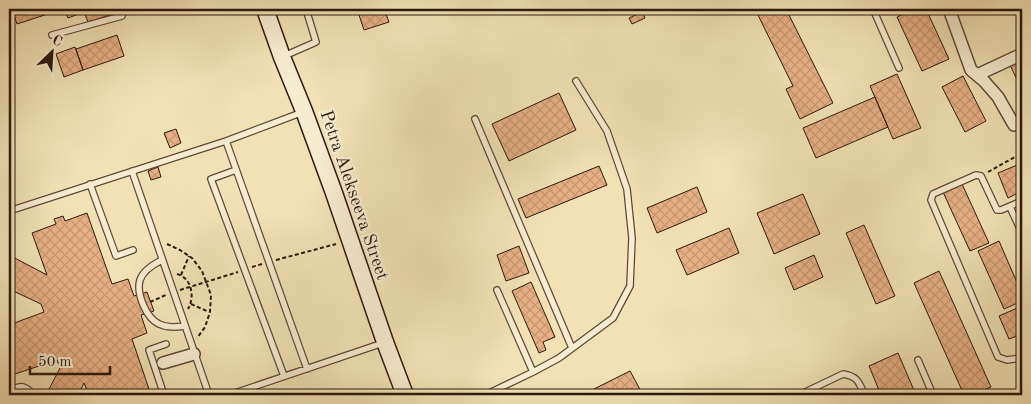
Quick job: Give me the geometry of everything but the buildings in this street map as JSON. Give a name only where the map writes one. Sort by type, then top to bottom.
[{"type":"street","name":"Petra Alekseeva Street","points":[[265,9],[304,111],[405,395]]},
{"type":"street","points":[[949,9],[971,70],[991,88],[1014,124]]},
{"type":"street","points":[[976,75],[1022,54]]},
{"type":"street","points":[[163,364],[194,354]]},
{"type":"lane","points":[[52,35],[122,16],[124,9]]},
{"type":"lane","points":[[282,57],[316,42],[306,9]]},
{"type":"lane","points":[[873,9],[899,68]]},
{"type":"lane","points":[[485,395],[560,358],[613,318],[630,286],[632,238],[627,189],[607,131],[576,81]]},
{"type":"lane","points":[[9,211],[226,141],[304,111]]},
{"type":"lane","points":[[475,119],[572,348]]},
{"type":"lane","points":[[226,141],[307,369]]},
{"type":"lane","points":[[236,170],[211,179],[284,376]]},
{"type":"lane","points":[[132,171],[209,395]]},
{"type":"lane","points":[[1022,202],[997,210],[981,176],[976,175],[933,194],[930,200],[998,356],[1007,360],[1022,358]]},
{"type":"lane","points":[[90,184],[116,256],[133,250]]},
{"type":"lane","points":[[1010,206],[1022,233]]},
{"type":"lane","points":[[162,260],[148,268],[140,279],[139,290],[144,308],[150,317],[159,324],[173,328],[185,326]]},
{"type":"lane","points":[[497,290],[533,372]]},
{"type":"lane","points":[[230,395],[385,342]]},
{"type":"lane","points":[[164,395],[149,350],[166,344]]},
{"type":"lane","points":[[918,360],[933,395]]},
{"type":"lane","points":[[799,395],[843,374],[857,379],[865,395]]},
{"type":"lane","points":[[9,390],[21,386],[27,388],[32,395]]},
{"type":"path","points":[[981,176],[1022,153]]},
{"type":"path","points":[[150,302],[174,292],[269,262],[350,241]]},
{"type":"path","points":[[157,244],[167,244],[189,255],[202,271],[211,294],[210,312],[205,327],[198,337],[190,342]]},
{"type":"path","points":[[181,275],[189,255]]},
{"type":"path","points":[[174,273],[181,275],[188,281],[192,294],[191,304],[187,311]]},
{"type":"path","points":[[191,304],[210,312]]}]
